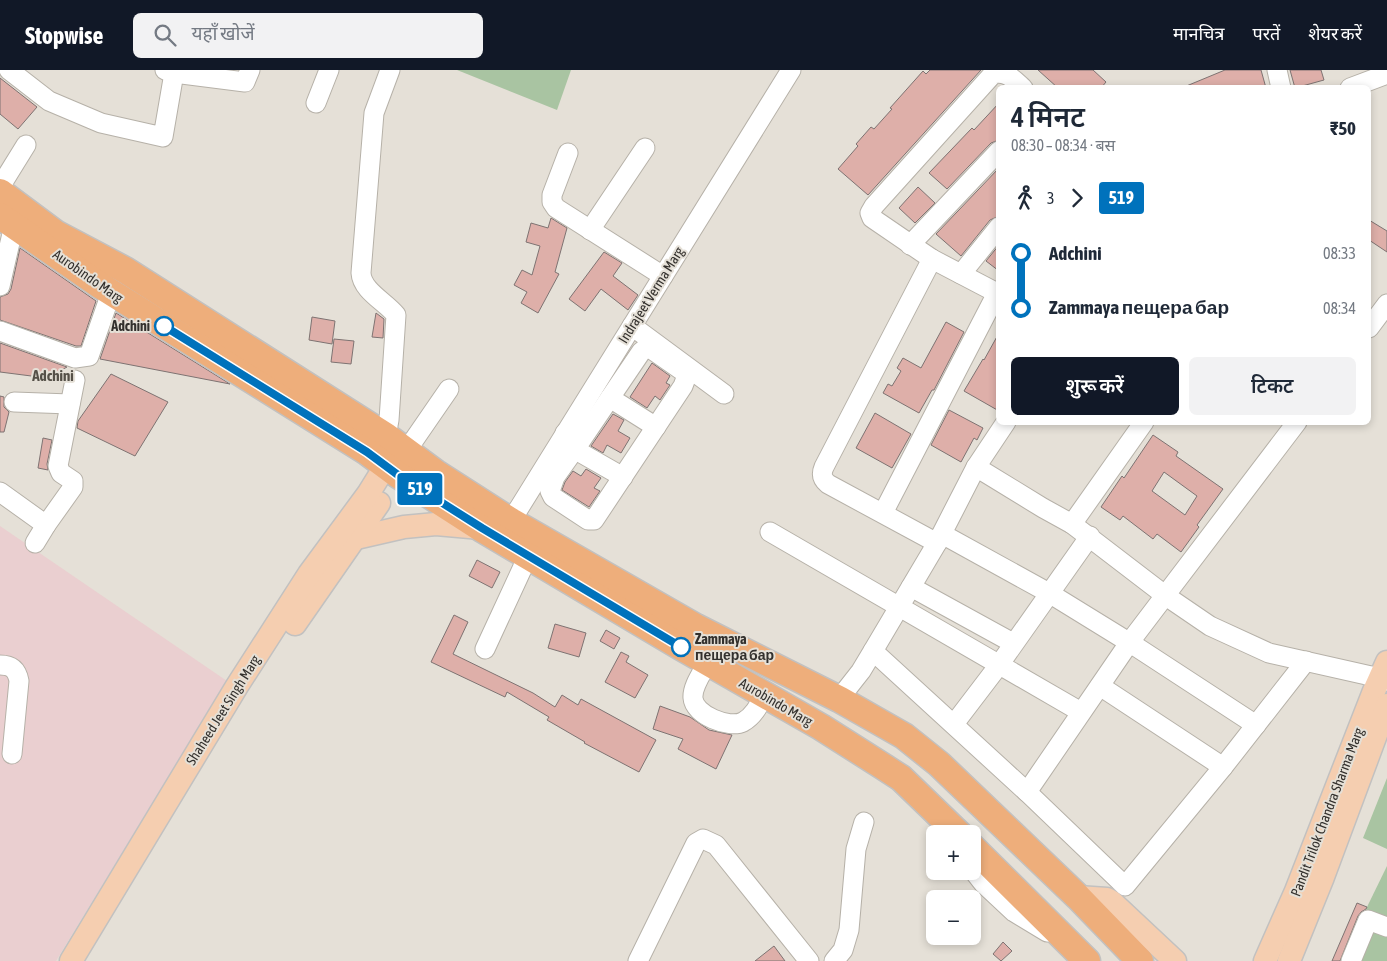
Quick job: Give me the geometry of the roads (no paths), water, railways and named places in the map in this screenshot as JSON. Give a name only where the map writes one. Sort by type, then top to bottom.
[{"type":"highway","name":"Aurobindo Marg","points":[[0,192],[55,233],[126,270],[394,457],[482,528],[821,727],[901,778],[949,825]]},
{"type":"highway","name":"Aurobindo Marg","points":[[7,220],[111,293],[394,457],[436,473],[511,521],[696,627],[839,699],[904,736],[939,764],[1078,897],[1140,961]]},
{"type":"highway","points":[[981,857],[1080,955]]},
{"type":"main road","name":"Shaheed Jeet Singh Marg","points":[[86,961],[236,714],[307,605],[356,538],[394,457]]},
{"type":"main road","name":"Shaheed Jeet Singh Marg","points":[[71,961],[237,686],[309,574],[394,457]]},
{"type":"main road","points":[[356,538],[404,527],[436,524],[482,528]]},
{"type":"main road","name":"Pandit Trilok Chandra Sharma Marg","points":[[1264,957],[1296,891],[1385,674]]},
{"type":"main road","name":"Pandit Trilok Chandra Sharma Marg","points":[[1289,961],[1323,877],[1387,705]]},
{"type":"main road","points":[[1078,897],[1112,902],[1175,961]]},
{"type":"street","points":[[9,70],[49,101],[101,123],[163,137],[170,72],[245,82],[250,70]]},
{"type":"street","points":[[316,103],[329,70]]},
{"type":"street","points":[[390,70],[374,113],[361,279],[396,315],[389,420],[394,457]]},
{"type":"street","name":"Indrajeet Verma Marg","points":[[511,521],[573,441],[632,326],[791,70]]},
{"type":"street","points":[[1277,70],[1280,85]]},
{"type":"street","points":[[996,293],[932,259],[872,218],[870,213],[993,74],[1001,71],[1008,72],[1020,85]]},
{"type":"street","points":[[1358,85],[1387,74]]},
{"type":"street","points":[[0,187],[26,145]]},
{"type":"street","points":[[590,230],[645,148]]},
{"type":"street","points":[[568,153],[552,195],[552,202],[556,208],[663,276]]},
{"type":"street","points":[[910,245],[996,154]]},
{"type":"street","points":[[0,286],[7,220]]},
{"type":"street","points":[[961,274],[996,231]]},
{"type":"street","points":[[932,259],[822,470],[824,480],[828,484],[883,513],[1049,593],[1256,725]]},
{"type":"street","points":[[0,331],[75,358],[89,356],[111,293]]},
{"type":"street","points":[[883,513],[996,298]]},
{"type":"street","points":[[1371,325],[1387,304]]},
{"type":"street","points":[[632,326],[724,394]]},
{"type":"street","points":[[646,348],[651,348],[684,372],[686,378],[683,386],[594,520],[588,520],[553,497],[550,491],[573,441],[610,398],[641,352],[646,348]]},
{"type":"street","points":[[35,543],[74,484],[73,481],[59,471],[58,466],[75,380]]},
{"type":"street","points":[[394,457],[449,388]]},
{"type":"street","points":[[610,398],[656,427]]},
{"type":"street","points":[[14,402],[70,404]]},
{"type":"street","points":[[839,699],[874,651],[940,539],[976,467],[1004,425]]},
{"type":"street","points":[[1072,524],[1142,425]]},
{"type":"street","points":[[1028,792],[1130,643],[1295,425]]},
{"type":"street","points":[[573,441],[623,477]]},
{"type":"street","points":[[976,467],[1090,536],[1166,596],[1210,626],[1269,652],[1306,661],[1385,674]]},
{"type":"street","points":[[0,492],[46,525]]},
{"type":"street","points":[[770,532],[1082,712]]},
{"type":"street","points":[[954,724],[999,665],[1090,536]]},
{"type":"street","points":[[485,649],[528,556]]},
{"type":"street","points":[[911,587],[1013,643]]},
{"type":"street","points":[[874,651],[1028,792],[1125,886],[1223,767],[1306,661]]},
{"type":"street","points":[[708,662],[695,687],[693,698],[697,708],[715,720],[731,724],[742,723],[753,715],[764,695]]},
{"type":"street","points":[[0,665],[14,668],[18,673],[20,681],[12,754]]},
{"type":"street","points":[[1100,686],[1223,767]]},
{"type":"street","points":[[834,961],[846,943],[849,930],[856,849],[864,822]]},
{"type":"street","points":[[638,961],[696,842],[703,839],[716,845],[808,961]]},
{"type":"street","points":[[981,880],[1014,912],[1080,955]]},
{"type":"street","points":[[1352,961],[1368,920],[1387,927]]},
{"type":"place","name":"Adchini","points":[[164,326]]},
{"type":"place","name":"Zammaya пещера бар","points":[[681,647]]},
{"type":"district","name":"Adchini","points":[[53,375]]}]
